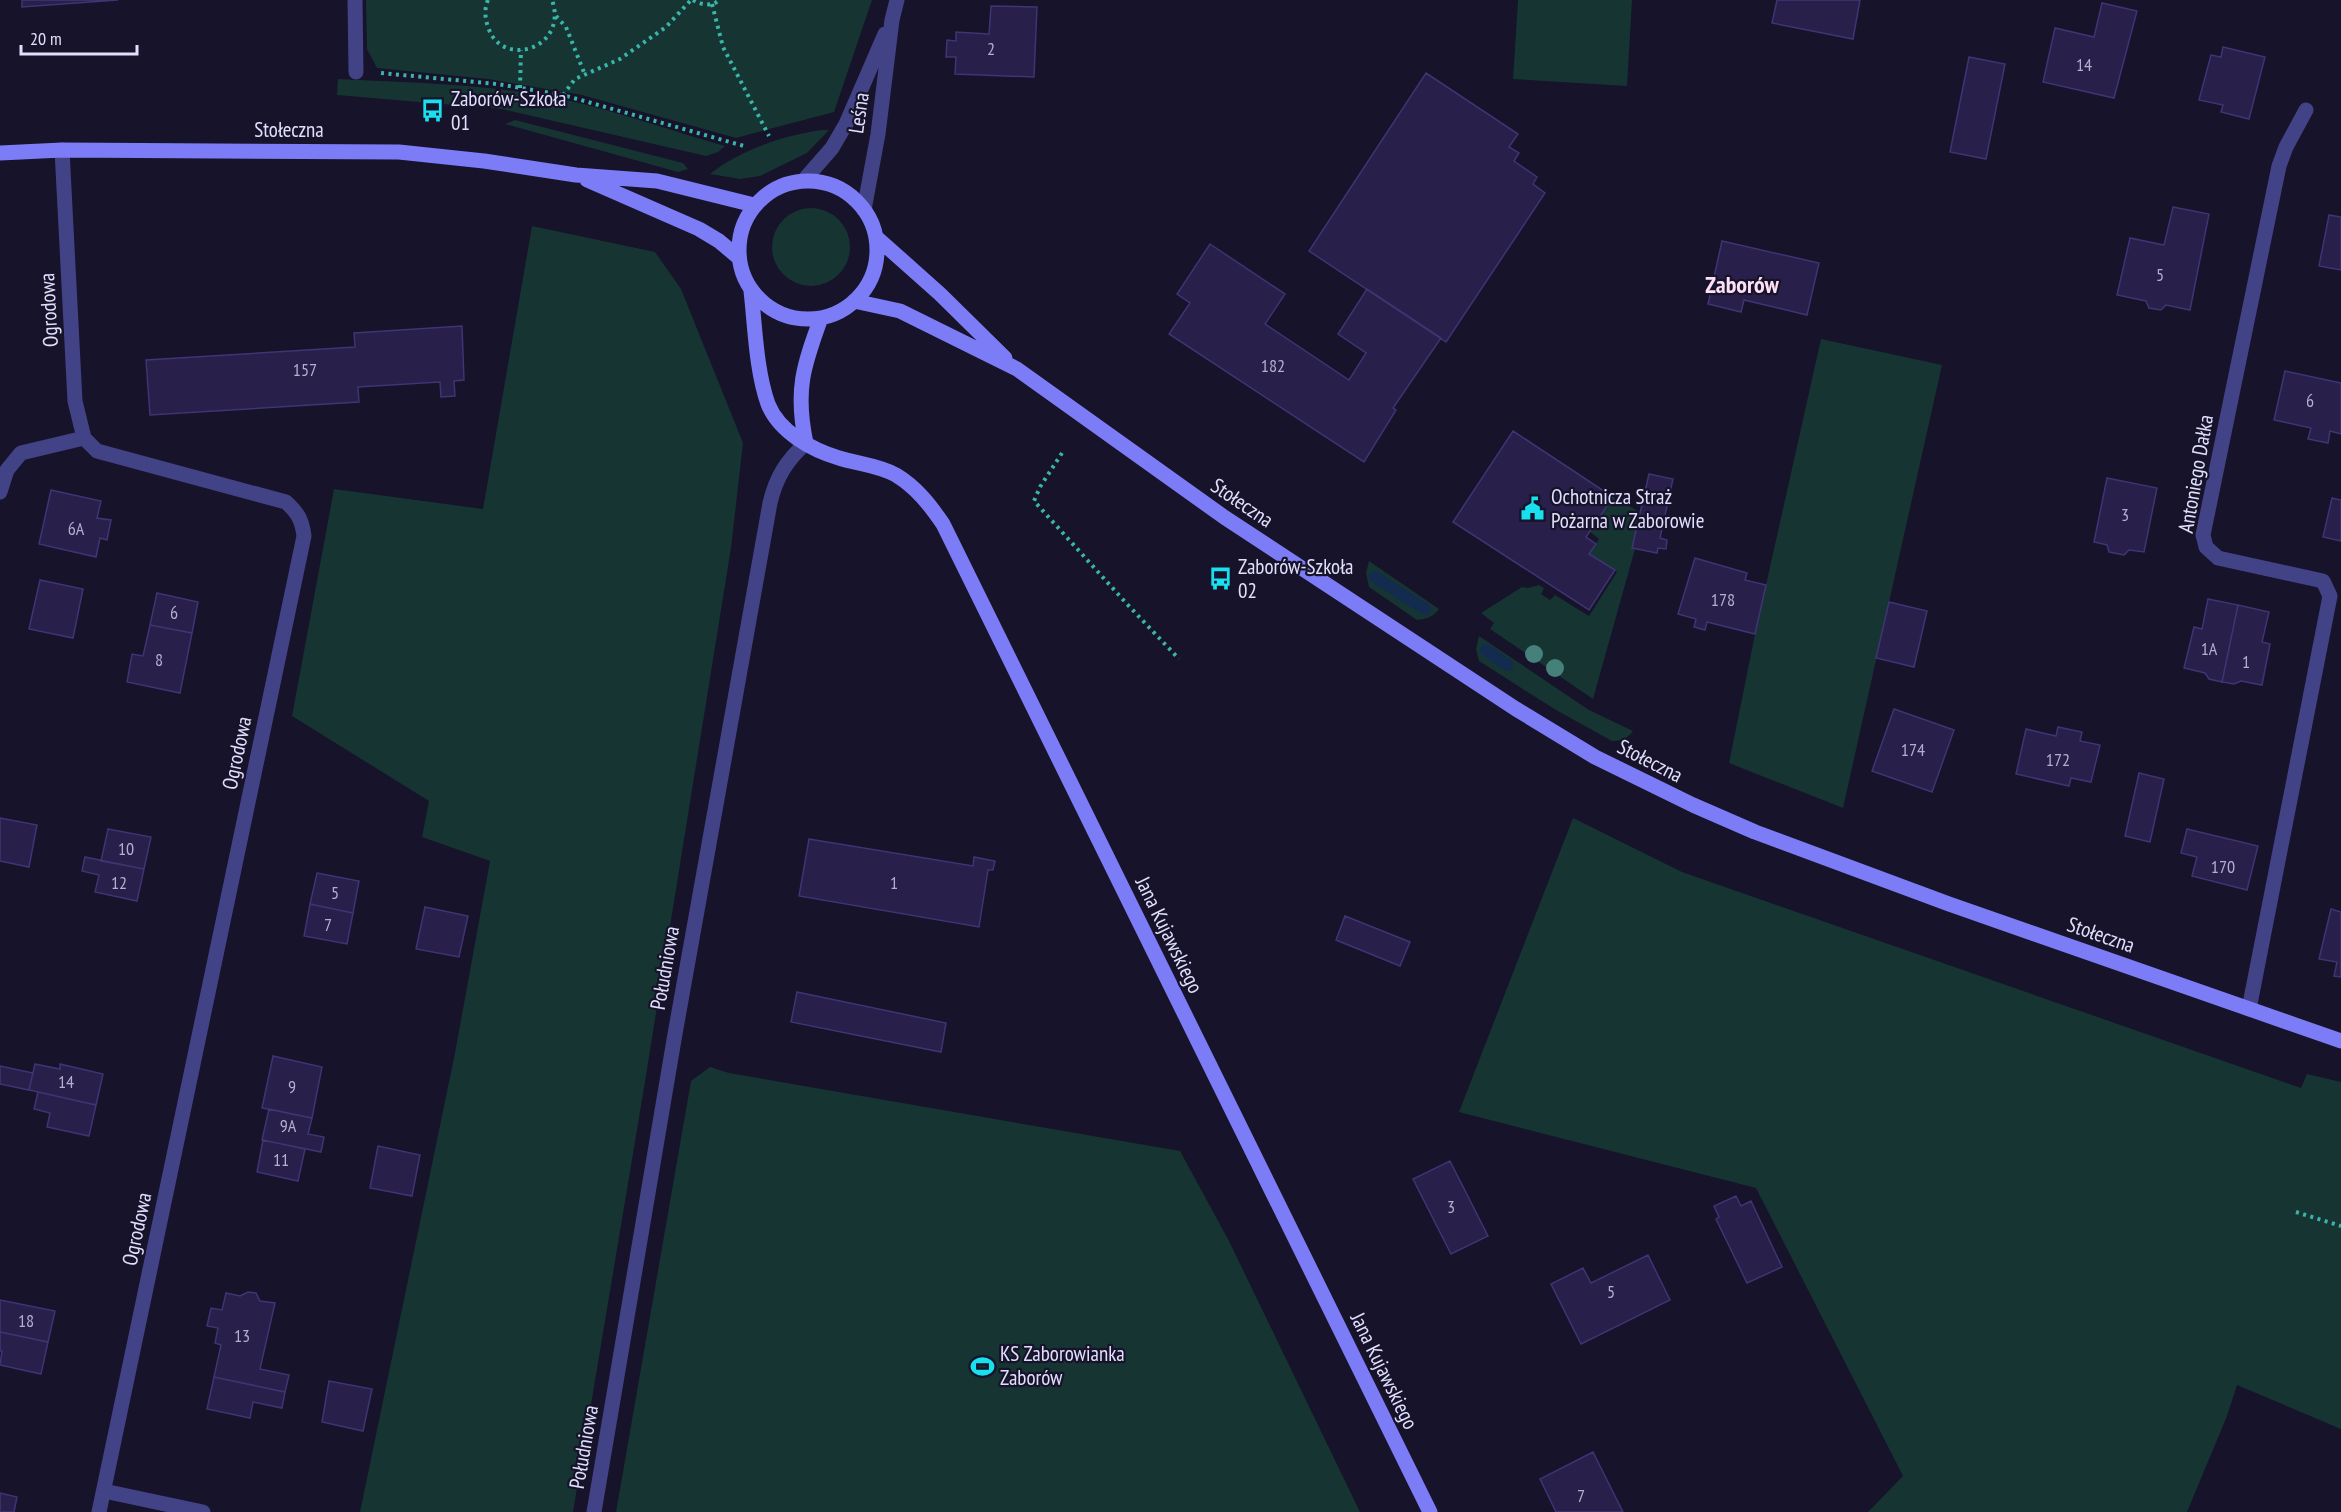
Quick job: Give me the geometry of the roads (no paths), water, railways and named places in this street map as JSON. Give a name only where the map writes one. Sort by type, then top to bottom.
[{"type":"main road","name":"Stołeczna","points":[[0,153],[62,150],[399,152],[484,160],[576,175],[657,181],[754,205]]},
{"type":"main road","name":"Stołeczna","points":[[576,175],[699,229],[719,241],[738,257]]},
{"type":"main road","points":[[804,180],[838,187],[856,200],[864,210],[876,237],[876,261],[872,276],[863,292],[843,310],[821,318],[797,319],[766,305],[751,291],[744,278],[738,257],[741,228],[754,205],[780,186],[804,180]]},
{"type":"main road","name":"Stołeczna","points":[[876,237],[940,294],[1017,369],[1224,517],[1516,709],[1595,757],[1693,806],[1755,832],[1950,904],[2341,1041]]},
{"type":"main road","name":"Jana Kujawskiego","points":[[751,291],[762,380],[776,420],[806,443],[840,458],[877,467],[896,475],[912,486],[930,505],[943,524],[1430,1512]]},
{"type":"main road","name":"Stołeczna","points":[[854,301],[900,311],[1017,369]]},
{"type":"main road","points":[[806,443],[801,420],[800,396],[809,351],[821,318]]},
{"type":"street","points":[[355,0],[356,72]]},
{"type":"street","name":"Leśna","points":[[864,210],[878,134],[892,20],[897,0]]},
{"type":"street","name":"Leśna","points":[[804,180],[832,148],[846,124],[892,20]]},
{"type":"street","name":"Antoniego Dałka","points":[[2249,1009],[2330,596],[2323,581],[2218,558],[2206,547],[2203,535],[2279,166],[2286,147],[2306,110]]},
{"type":"street","name":"Ogrodowa","points":[[62,150],[75,401],[84,438],[97,451],[286,502],[303,521],[304,536],[99,1512]]},
{"type":"street","points":[[0,492],[7,470],[21,453],[84,438]]},
{"type":"street","name":"Południowa","points":[[594,1512],[671,1057],[770,502],[774,485],[783,468],[806,443]]},
{"type":"street","points":[[104,1491],[203,1512]]},
{"type":"waterway","points":[[1375,577],[1425,609]]},
{"type":"waterway","points":[[1486,650],[1507,665]]},
{"type":"place","name":"Zaborów-Szkoła 01","points":[[433,111]]},
{"type":"place","name":"Ochotnicza Straż Pożarna w Zaborowie","points":[[1533,509]]},
{"type":"place","name":"Zaborów-Szkoła 02","points":[[1220,579]]},
{"type":"place","name":"KS Zaborowianka Zaborów","points":[[982,1366]]},
{"type":"district","name":"Zaborów","points":[[1742,285]]}]
